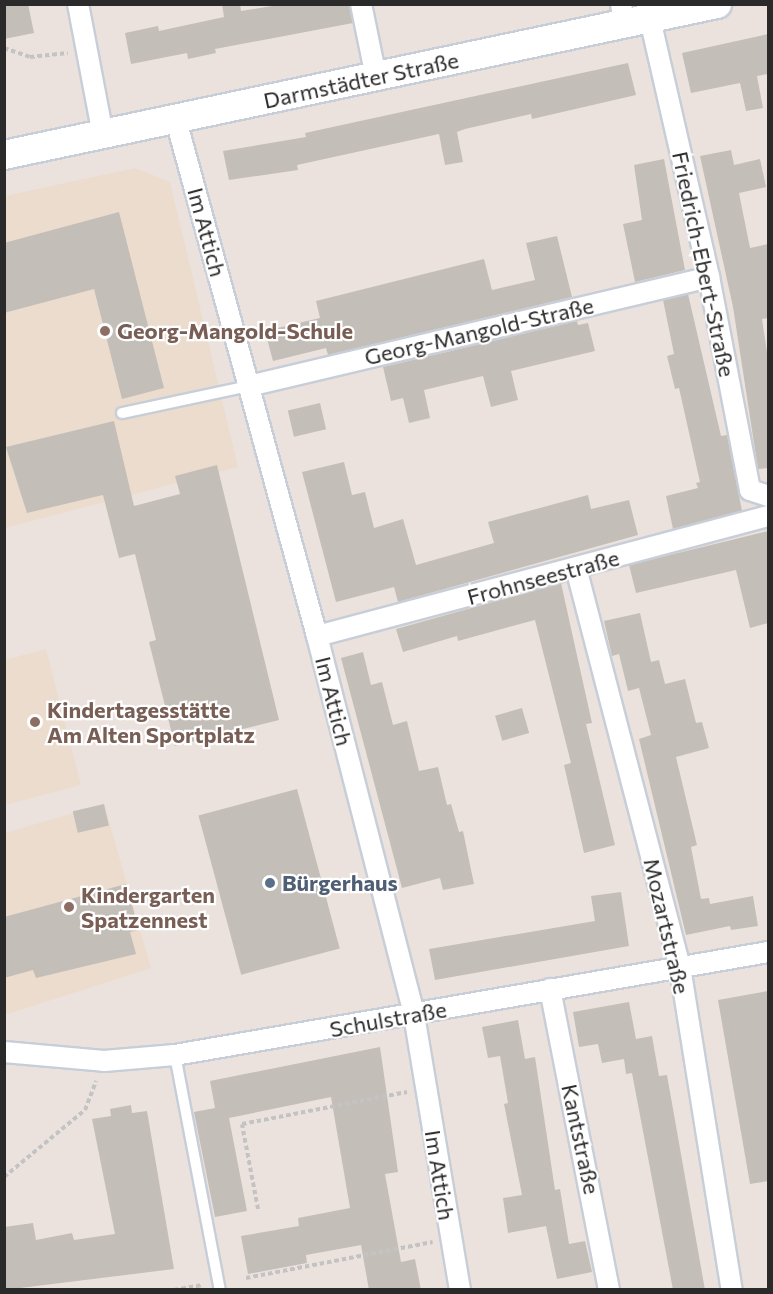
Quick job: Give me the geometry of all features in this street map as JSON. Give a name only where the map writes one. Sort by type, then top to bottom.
[{"type":"main road","name":"Darmstädter Straße","points":[[4,155],[376,77],[632,16],[717,4]]},
{"type":"street","points":[[78,4],[103,135]]},
{"type":"street","points":[[361,4],[376,77]]},
{"type":"street","name":"Friedrich-Ebert-Straße","points":[[632,16],[709,277],[762,491]]},
{"type":"street","name":"Im Attich","points":[[176,120],[317,636],[414,1015],[460,1290]]},
{"type":"street","name":"Georg-Mangold-Straße","points":[[249,386],[709,277]]},
{"type":"street","name":"Frohnseestraße","points":[[317,636],[768,516]]},
{"type":"street","name":"Mozartstraße","points":[[576,568],[680,967],[732,1290]]},
{"type":"street","name":"Schulstraße","points":[[4,1052],[104,1061],[175,1055],[414,1015],[768,951]]},
{"type":"street","name":"Kantstraße","points":[[550,989],[609,1290]]},
{"type":"lane","points":[[122,412],[249,386]]},
{"type":"lane","points":[[175,1055],[219,1286]]},
{"type":"path","points":[[4,48],[30,57],[87,50]]},
{"type":"path","points":[[4,1177],[85,1110],[104,1061]]},
{"type":"path","points":[[258,1209],[242,1124],[426,1089]]},
{"type":"path","points":[[246,1278],[451,1239]]},
{"type":"path","points":[[174,1290],[219,1286]]},
{"type":"shaded area","name":"Georg-Mangold-Schule","points":[[135,168],[170,182],[238,467],[5,528],[5,196]]},
{"type":"shaded area","name":"Kindertagesstätte Am Alten Sportplatz","points":[[46,649],[81,785],[5,805],[5,660]]},
{"type":"shaded area","name":"Kindergarten Spatzennest","points":[[104,804],[151,968],[5,1015],[5,833]]},
{"type":"building","points":[[4,4],[28,4],[34,33],[4,39]]},
{"type":"building","points":[[222,4],[240,4],[241,11],[284,4],[349,4],[353,23],[215,49],[216,53],[188,59],[187,53],[131,64],[125,33],[158,26],[159,31],[224,17]]},
{"type":"building","points":[[768,34],[768,74],[757,76],[763,108],[746,111],[740,83],[691,93],[682,53]]},
{"type":"building","points":[[628,63],[636,95],[532,119],[531,114],[457,132],[463,162],[445,165],[439,134],[297,165],[298,170],[229,180],[223,151],[306,137],[305,133]]},
{"type":"building","points":[[731,150],[734,165],[760,159],[766,187],[739,193],[750,248],[768,244],[768,318],[762,319],[768,359],[768,468],[758,469],[733,307],[700,156]]},
{"type":"building","points":[[664,159],[685,270],[635,282],[623,224],[642,220],[634,165]]},
{"type":"building","points":[[119,212],[164,388],[122,399],[94,289],[4,313],[4,243]]},
{"type":"building","points":[[557,236],[572,297],[328,355],[326,348],[273,361],[265,331],[320,318],[316,301],[484,259],[492,290],[535,280],[526,243]]},
{"type":"building","points":[[688,294],[721,436],[727,435],[742,511],[673,529],[666,496],[698,488],[696,483],[700,482],[679,388],[675,389],[667,356],[674,354],[663,300]]},
{"type":"building","points":[[577,321],[578,325],[588,323],[595,351],[511,371],[518,400],[491,407],[483,376],[424,390],[430,418],[409,423],[403,398],[391,401],[383,367]]},
{"type":"building","points":[[320,403],[326,429],[294,437],[288,410]]},
{"type":"building","points":[[114,421],[134,506],[180,494],[175,476],[217,465],[279,720],[175,746],[149,642],[156,640],[135,554],[119,558],[103,495],[27,513],[6,447]]},
{"type":"building","points":[[344,462],[352,495],[365,492],[374,528],[403,519],[416,565],[494,543],[488,522],[588,495],[591,509],[629,500],[638,535],[398,602],[394,587],[336,602],[302,472]]},
{"type":"building","points":[[768,531],[768,623],[750,628],[736,570],[636,593],[629,565]]},
{"type":"building","points":[[561,583],[592,723],[586,724],[615,845],[584,853],[564,765],[571,763],[535,620],[458,641],[457,636],[403,652],[396,629]]},
{"type":"building","points":[[640,613],[651,662],[659,660],[665,684],[685,679],[696,723],[702,722],[709,748],[676,757],[697,845],[691,847],[701,899],[709,898],[710,904],[753,896],[758,926],[731,930],[730,926],[686,935],[639,739],[651,735],[639,688],[628,691],[619,654],[612,656],[604,621]]},
{"type":"building","points":[[363,652],[371,685],[382,682],[393,725],[407,721],[419,771],[438,767],[447,805],[451,804],[459,832],[463,831],[474,884],[443,890],[440,878],[402,888],[341,658]]},
{"type":"building","points":[[522,708],[529,733],[502,741],[495,716]]},
{"type":"building","name":"Bürgerhaus","points":[[297,789],[340,948],[241,975],[198,815]]},
{"type":"building","points":[[104,804],[109,825],[78,833],[73,811]]},
{"type":"building","points":[[126,884],[139,930],[130,932],[136,954],[36,978],[33,970],[4,978],[4,917]]},
{"type":"building","points":[[621,892],[629,946],[435,980],[429,949],[595,921],[591,896]]},
{"type":"building","points":[[768,991],[768,1181],[750,1184],[718,1000]]},
{"type":"building","points":[[629,1002],[636,1039],[652,1036],[659,1076],[667,1075],[705,1290],[673,1290],[632,1073],[626,1074],[624,1059],[602,1063],[598,1044],[579,1047],[573,1012]]},
{"type":"building","points":[[518,1020],[525,1059],[535,1057],[555,1190],[560,1189],[569,1244],[585,1241],[592,1272],[557,1279],[546,1226],[508,1233],[503,1198],[522,1195],[504,1104],[508,1103],[500,1056],[488,1058],[482,1027]]},
{"type":"building","points":[[380,1047],[398,1172],[385,1174],[401,1262],[415,1259],[421,1290],[369,1290],[361,1245],[306,1255],[307,1263],[248,1274],[241,1236],[299,1226],[298,1218],[350,1208],[331,1097],[229,1118],[247,1211],[215,1217],[194,1112],[215,1108],[210,1081]]},
{"type":"building","points":[[131,1105],[132,1113],[147,1111],[174,1269],[4,1290],[4,1227],[33,1223],[36,1240],[72,1233],[74,1240],[115,1234],[92,1119],[111,1116],[110,1109]]},
{"type":"place","name":"Georg-Mangold-Schule","points":[[105,331]]},
{"type":"place","name":"Kindertagesstätte Am Alten Sportplatz","points":[[35,722]]},
{"type":"place","name":"Bürgerhaus","points":[[270,883]]},
{"type":"place","name":"Kindergarten Spatzennest","points":[[69,907]]}]
